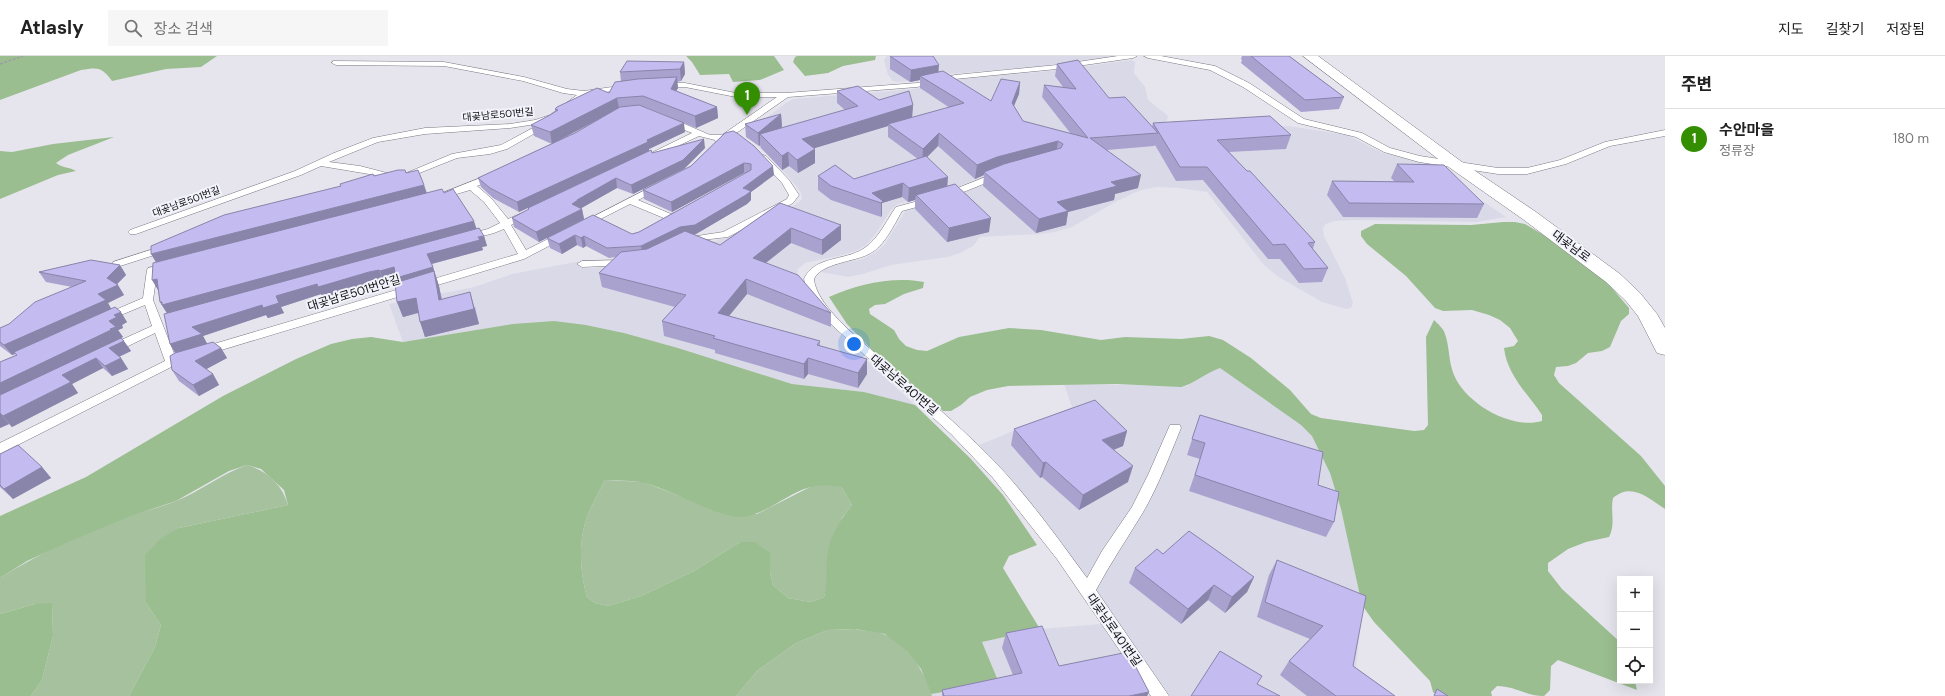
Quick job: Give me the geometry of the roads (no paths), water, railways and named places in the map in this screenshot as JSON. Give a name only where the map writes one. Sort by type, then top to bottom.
[{"type":"street","name":"대곶남로","points":[[1310,56],[1456,165],[1530,216],[1613,278],[1648,314],[1661,334],[1665,348]]},
{"type":"lane","points":[[655,85],[685,85],[736,94],[786,95],[917,85],[955,77],[1057,67],[1133,56]]},
{"type":"lane","points":[[1148,56],[1201,65],[1222,72],[1246,84],[1301,121],[1359,135],[1387,150],[1404,155],[1456,165]]},
{"type":"lane","points":[[336,63],[444,64],[524,79],[566,91],[584,93],[632,87]]},
{"type":"lane","name":"대곶남로501번길","points":[[133,232],[298,173],[370,143],[409,132],[510,126],[536,122],[553,117],[584,93]]},
{"type":"lane","points":[[710,150],[726,136],[786,95]]},
{"type":"lane","points":[[320,163],[360,168],[384,175],[404,176],[455,156],[490,151],[504,147],[546,125],[553,117]]},
{"type":"lane","points":[[663,118],[709,137],[726,136],[742,139]]},
{"type":"lane","points":[[634,163],[698,133]]},
{"type":"lane","name":"대곶남로","points":[[1456,165],[1498,171],[1527,171],[1563,162],[1608,144],[1665,133]]},
{"type":"lane","points":[[680,243],[694,239],[725,235],[784,205],[792,198],[794,195],[791,188],[753,148]]},
{"type":"lane","name":"대곶남로401번길","points":[[1009,171],[943,197],[904,206],[899,210],[876,244],[866,252],[817,268],[811,274],[809,280],[810,288],[840,326],[869,354],[953,428],[997,474],[1045,534],[1161,696]]},
{"type":"lane","points":[[427,200],[471,186],[502,172]]},
{"type":"lane","points":[[369,180],[384,175]]},
{"type":"lane","name":"대곶남로501번안길","points":[[0,449],[171,362],[524,255],[666,183]]},
{"type":"lane","points":[[471,186],[482,193],[506,224],[524,255]]},
{"type":"lane","points":[[631,201],[671,218]]},
{"type":"lane","points":[[660,224],[692,207]]},
{"type":"lane","points":[[460,240],[491,231],[534,211]]},
{"type":"lane","points":[[117,264],[175,244]]},
{"type":"lane","points":[[582,264],[633,262]]},
{"type":"lane","points":[[171,362],[160,324],[148,300],[152,270],[176,264]]},
{"type":"lane","points":[[94,323],[148,300]]},
{"type":"lane","points":[[102,354],[160,324]]},
{"type":"lane","points":[[1087,592],[1106,555],[1137,510],[1155,475],[1175,428]]},
{"type":"place","name":"수안마을","points":[[747,115]]}]
